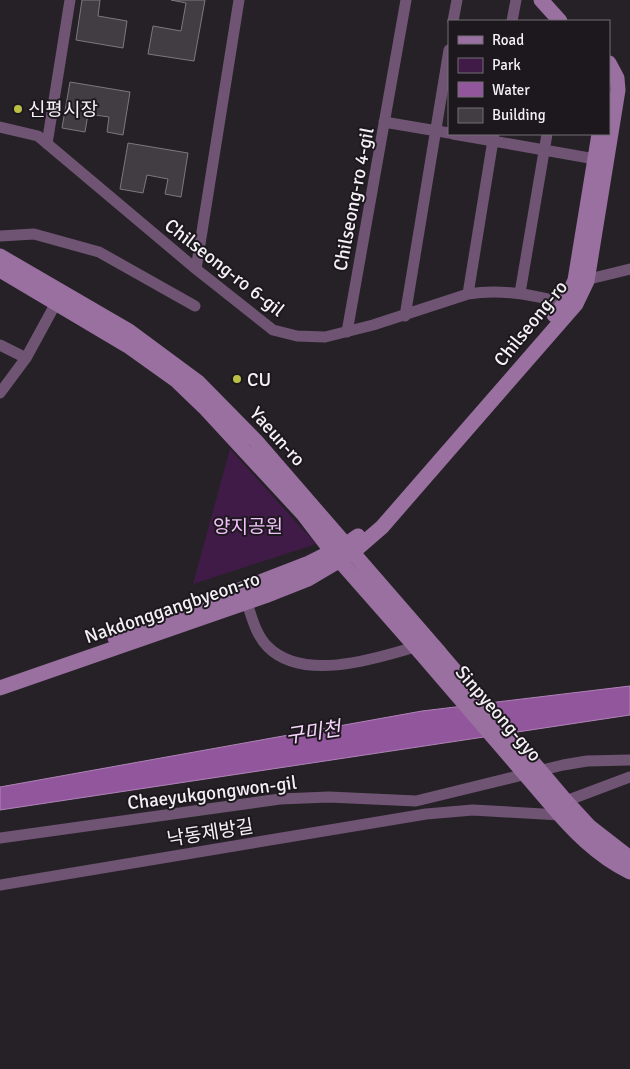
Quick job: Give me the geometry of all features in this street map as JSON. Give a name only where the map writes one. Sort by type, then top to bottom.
[{"type":"street","points":[[47,144],[70,0]]},
{"type":"street","points":[[196,269],[239,0]]},
{"type":"street","points":[[384,122],[406,0]]},
{"type":"street","points":[[453,20],[457,0]]},
{"type":"street","points":[[512,20],[516,0]]},
{"type":"street","points":[[542,0],[559,20]]},
{"type":"street","points":[[553,0],[570,20]]},
{"type":"street","points":[[405,316],[448,56]]},
{"type":"street","name":"Chilseong-ro","points":[[610,65],[617,78],[618,90],[610,131]]},
{"type":"street","name":"Chilseong-ro 4-gil","points":[[347,332],[384,122],[448,133]]},
{"type":"street","name":"Chilseong-ro 6-gil","points":[[0,127],[38,136],[196,269],[272,330],[313,338],[347,332],[405,316],[468,294],[501,291],[570,303]]},
{"type":"street","points":[[466,135],[493,137],[544,150],[595,159]]},
{"type":"street","points":[[520,293],[547,135]]},
{"type":"street","name":"Chilseong-ro","points":[[581,281],[599,135]]},
{"type":"street","name":"Chilseong-ro","points":[[343,550],[382,527],[570,303],[581,281],[609,135]]},
{"type":"street","points":[[468,294],[493,137]]},
{"type":"street","points":[[0,236],[34,234],[100,252],[195,306]]},
{"type":"street","name":"Yaeun-ro","points":[[0,256],[129,331],[198,382],[256,441],[343,550],[417,650]]},
{"type":"street","name":"Yaeun-ro","points":[[0,270],[128,346],[177,381],[204,407],[303,514],[343,550],[439,652]]},
{"type":"street","points":[[581,281],[630,270]]},
{"type":"street","points":[[0,393],[26,358],[56,303]]},
{"type":"street","points":[[0,345],[26,358]]},
{"type":"street","name":"Nakdonggangbyeon-ro","points":[[0,688],[247,603],[308,579],[343,550]]},
{"type":"street","name":"Nakdonggangbyeon-ro","points":[[0,678],[179,615],[343,550]]},
{"type":"street","points":[[247,603],[262,639],[274,652],[295,662],[346,665],[417,650]]},
{"type":"street","name":"Sinpyeong-gyo","points":[[417,650],[548,801],[563,808]]},
{"type":"street","name":"Sinpyeong-gyo","points":[[439,652],[563,808]]},
{"type":"street","name":"Chaeyukgongwon-gil","points":[[0,838],[280,799],[329,797],[396,801],[428,799],[503,778],[563,764],[587,761],[630,760]]},
{"type":"street","points":[[563,808],[630,777]]},
{"type":"street","points":[[426,814],[428,799]]},
{"type":"street","points":[[563,808],[630,858]]},
{"type":"street","points":[[563,808],[596,850],[630,872]]},
{"type":"street","name":"낙동제방길","points":[[0,885],[426,814],[473,810],[563,808]]},
{"type":"green space","name":"양지공원","points":[[230,449],[316,544],[193,584]]},
{"type":"water","name":"구미천","points":[[630,686],[630,715],[0,810],[0,787],[422,711]]},
{"type":"building","points":[[82,0],[100,0],[98,16],[127,21],[123,48],[76,40]]},
{"type":"building","points":[[171,0],[205,0],[194,61],[148,54],[153,26],[181,31],[186,3]]},
{"type":"building","points":[[70,82],[130,92],[123,135],[107,132],[109,117],[88,114],[85,132],[62,128]]},
{"type":"building","points":[[128,143],[188,153],[181,197],[165,194],[168,179],[147,175],[143,193],[120,189]]},
{"type":"place","name":"신평시장","points":[[18,109]]},
{"type":"place","name":"CU","points":[[237,379]]}]
